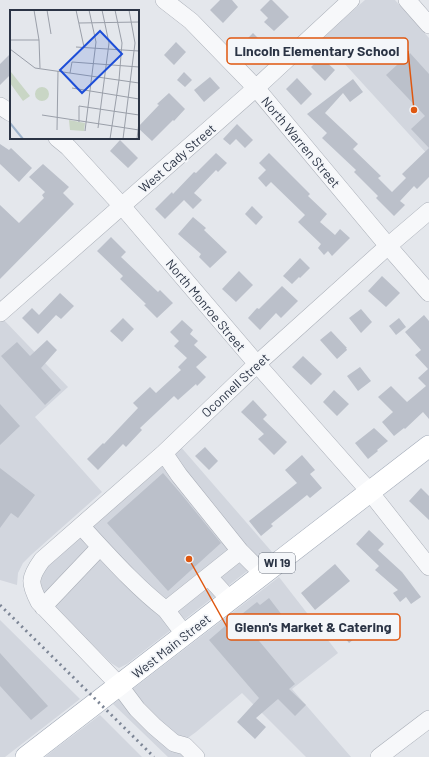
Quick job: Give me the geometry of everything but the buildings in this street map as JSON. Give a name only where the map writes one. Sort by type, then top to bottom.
[{"type":"main road","name":"West Main Street","points":[[26,757],[429,446]]},
{"type":"street","name":"North Warren Street","points":[[164,0],[191,22],[256,88],[429,293]]},
{"type":"street","name":"West Cady Street","points":[[1,311],[256,88],[351,0]]},
{"type":"street","points":[[407,0],[429,25]]},
{"type":"street","points":[[0,106],[10,112]]},
{"type":"street","name":"North Monroe Street","points":[[58,139],[68,147],[122,206],[257,364],[370,492],[429,567]]},
{"type":"street","name":"Oconnell Street","points":[[196,757],[185,746],[174,743],[154,726],[137,709],[119,685],[43,607],[32,589],[32,577],[42,560],[164,453],[257,364],[429,211]]},
{"type":"street","points":[[164,453],[179,475],[240,551],[263,574]]},
{"type":"street","points":[[81,526],[153,600],[166,610],[185,635]]},
{"type":"street","points":[[43,607],[100,547]]},
{"type":"street","points":[[166,610],[240,551]]},
{"type":"street","points":[[209,577],[230,600]]},
{"type":"street","points":[[379,757],[429,719]]},
{"type":"shaded area","points":[[365,0],[395,0],[429,38],[429,156],[321,38]]},
{"type":"shaded area","points":[[3,319],[68,387],[35,417],[102,492],[23,563],[18,573],[17,585],[0,580],[0,322]]},
{"type":"shaded area","points":[[180,446],[272,552],[127,664],[119,668],[111,663],[39,592],[38,572]]},
{"type":"shaded area","points":[[279,577],[338,653],[292,689],[351,757],[306,757],[242,693],[185,740],[203,757],[168,757],[113,704]]},
{"type":"shaded area","points":[[0,620],[80,699],[5,757],[0,757]]},
{"type":"shaded area","points":[[100,715],[142,757],[45,757],[55,749]]},
{"type":"railway","points":[[0,605],[154,757]]},
{"type":"place","name":"Lincoln Elementary School","points":[[414,110]]},
{"type":"place","name":"Glenn's Market & Catering","points":[[189,559]]}]
